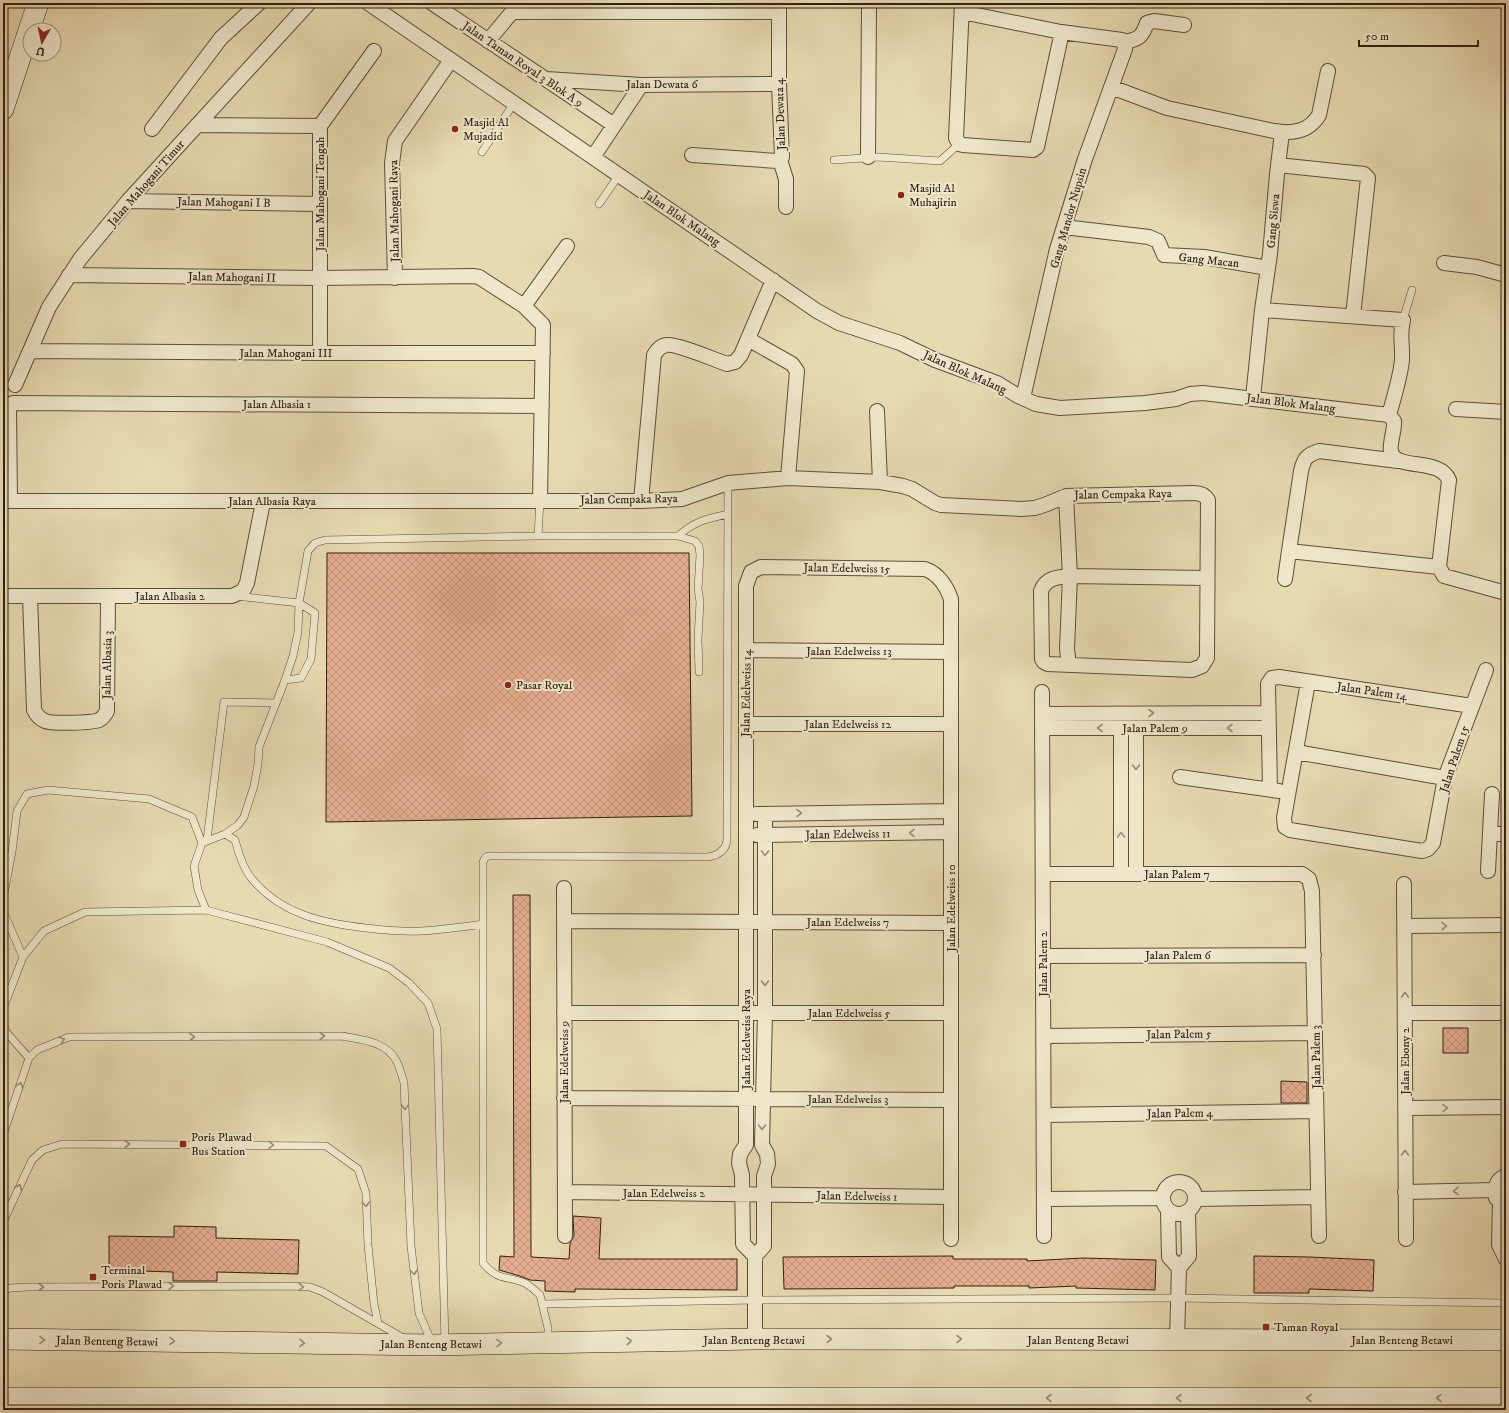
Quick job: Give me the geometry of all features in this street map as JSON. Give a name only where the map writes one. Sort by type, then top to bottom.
[{"type":"main road","points":[[3,110],[38,3]]},
{"type":"main road","name":"Jalan Benteng Betawi","points":[[3,1339],[431,1344],[756,1339],[1506,1340]]},
{"type":"main road","points":[[3,1398],[1461,1404],[1506,1398]]},
{"type":"street","points":[[152,129],[221,38],[259,3]]},
{"type":"street","name":"Jalan Mahogani Timur","points":[[15,385],[49,307],[80,259],[128,201],[309,3]]},
{"type":"street","name":"Jalan Blok Malang","points":[[368,3],[817,311],[839,323],[900,343],[935,360],[997,383],[1036,404],[1060,408],[1163,402],[1190,394],[1203,393],[1389,415]]},
{"type":"street","name":"Jalan Taman Royal 3 Blok A 9","points":[[432,3],[614,125]]},
{"type":"street","points":[[868,157],[870,3]]},
{"type":"street","points":[[488,41],[516,8],[779,8]]},
{"type":"street","name":"Jalan Dewata 4","points":[[692,155],[777,161],[782,157],[779,84],[779,8]]},
{"type":"street","points":[[1061,32],[1036,147],[1033,150],[963,145],[957,141],[962,8],[1061,32],[1122,40],[1125,42],[1137,40],[1144,32],[1147,23],[1154,20],[1184,25]]},
{"type":"street","name":"Gang Mandor Nupsin","points":[[1023,398],[1035,342],[1064,227],[1085,159],[1126,49],[1125,42]]},
{"type":"street","name":"Jalan Mahogani Tengah","points":[[320,353],[320,126],[374,51]]},
{"type":"street","name":"Jalan Mahogani Raya","points":[[451,60],[395,141],[392,163],[395,278],[479,277],[529,311]]},
{"type":"street","points":[[1111,88],[1167,108],[1282,132],[1301,131],[1315,121],[1319,115],[1328,71]]},
{"type":"street","name":"Jalan Dewata 6","points":[[546,79],[641,85],[779,84]]},
{"type":"street","points":[[593,157],[641,85]]},
{"type":"street","points":[[197,125],[320,126]]},
{"type":"street","name":"Gang Siswa","points":[[1253,398],[1282,132]]},
{"type":"street","points":[[780,160],[786,179],[786,207]]},
{"type":"street","points":[[1278,165],[1364,174],[1368,178],[1353,316]]},
{"type":"street","name":"Jalan Mahogani I B","points":[[128,201],[320,204]]},
{"type":"street","name":"Gang Macan","points":[[1064,227],[1149,237],[1158,241],[1164,255],[1189,258],[1204,257],[1268,268]]},
{"type":"street","points":[[540,500],[543,325],[529,311],[567,246]]},
{"type":"street","points":[[1444,264],[1476,267],[1506,274]]},
{"type":"street","name":"Jalan Mahogani II","points":[[69,275],[395,278]]},
{"type":"street","points":[[641,501],[654,355],[658,348],[666,344],[677,346],[727,364],[734,362],[741,355],[773,280]]},
{"type":"street","points":[[1262,310],[1403,320],[1400,335],[1402,360],[1398,385],[1389,415],[1394,421],[1395,425],[1391,451],[1398,460]]},
{"type":"street","points":[[748,339],[792,364],[796,368],[788,478]]},
{"type":"street","name":"Jalan Mahogani III","points":[[30,351],[543,353]]},
{"type":"street","name":"Jalan Albasia 1","points":[[6,501],[9,409],[10,405],[13,403],[542,406]]},
{"type":"street","points":[[1456,410],[1506,412]]},
{"type":"street","points":[[876,411],[880,482]]},
{"type":"street","points":[[1285,578],[1303,462],[1309,454],[1319,451],[1398,460],[1431,466],[1446,474],[1449,480],[1439,567],[1444,576],[1506,593]]},
{"type":"street","name":"Jalan Cempaka Raya","points":[[540,500],[641,501],[682,498],[728,483],[788,478],[880,482],[904,486],[912,489],[931,501],[941,505],[1021,509],[1035,508],[1066,496],[1202,494],[1208,500],[1207,658],[1202,666],[1192,670],[1048,664],[1044,662],[1042,658],[1041,591],[1050,580],[1058,577],[1070,576],[1207,578]]},
{"type":"street","points":[[1066,496],[1070,576],[1067,649],[1069,665]]},
{"type":"street","name":"Jalan Albasia Raya","points":[[6,501],[263,502],[540,500]]},
{"type":"street","points":[[232,596],[243,591],[247,583],[263,502]]},
{"type":"street","points":[[1289,551],[1439,567]]},
{"type":"street","name":"Jalan Edelweiss 15","points":[[751,572],[761,567],[925,569],[934,572],[941,580]]},
{"type":"street","name":"Jalan Edelweiss 14","points":[[746,815],[746,586],[751,572]]},
{"type":"street","name":"Jalan Edelweiss 10","points":[[941,580],[951,599],[950,1239]]},
{"type":"street","name":"Jalan Albasia 2","points":[[3,596],[232,596]]},
{"type":"street","name":"Jalan Albasia 3","points":[[30,596],[34,710],[40,718],[49,722],[90,722],[104,716],[107,711],[108,596]]},
{"type":"street","name":"Jalan Edelweiss 13","points":[[747,650],[951,652]]},
{"type":"street","name":"Jalan Palem 15","points":[[1288,792],[1284,818],[1285,827],[1290,830],[1422,851],[1428,849],[1433,843],[1445,778],[1486,670]]},
{"type":"street","name":"Jalan Palem 14","points":[[1268,713],[1268,684],[1272,678],[1280,677],[1472,706]]},
{"type":"street","points":[[1180,777],[1288,792],[1308,682]]},
{"type":"street","name":"Jalan Palem 2","points":[[1042,692],[1044,1236]]},
{"type":"street","points":[[1268,713],[1270,789]]},
{"type":"street","name":"Jalan Palem 9","points":[[1042,714],[1268,713]]},
{"type":"street","name":"Jalan Edelweiss 12","points":[[746,724],[951,724]]},
{"type":"street","name":"Jalan Palem 9","points":[[1042,728],[1269,728]]},
{"type":"street","points":[[1121,728],[1121,874]]},
{"type":"street","points":[[1136,728],[1136,874]]},
{"type":"street","points":[[1296,752],[1445,778]]},
{"type":"street","points":[[1488,871],[1492,794]]},
{"type":"street","name":"Jalan Edelweiss 11","points":[[746,815],[951,811]]},
{"type":"street","name":"Jalan Edelweiss Raya","points":[[756,1339],[754,1300],[755,1256],[764,1246],[764,1176],[768,1164],[768,1154],[762,1145],[765,1013],[765,814]]},
{"type":"street","name":"Jalan Edelweiss Raya","points":[[746,815],[746,1145],[740,1154],[739,1163],[742,1175],[743,1244],[755,1256]]},
{"type":"street","name":"Jalan Edelweiss 11","points":[[746,835],[951,832]]},
{"type":"street","points":[[1490,834],[1506,834]]},
{"type":"street","name":"Jalan Palem 7","points":[[1043,874],[1302,874],[1309,879]]},
{"type":"street","name":"Jalan Palem 3","points":[[1309,879],[1312,891],[1314,955],[1319,1236]]},
{"type":"street","name":"Jalan Ebony 2","points":[[1404,884],[1406,1239]]},
{"type":"street","name":"Jalan Edelweiss 9","points":[[564,888],[564,1236]]},
{"type":"street","name":"Jalan Edelweiss 7","points":[[564,921],[951,923]]},
{"type":"street","points":[[1405,926],[1506,925]]},
{"type":"street","name":"Jalan Palem 6","points":[[1043,956],[1314,955]]},
{"type":"street","name":"Jalan Edelweiss 5","points":[[564,1013],[951,1013]]},
{"type":"street","points":[[1405,1013],[1506,1013]]},
{"type":"street","name":"Jalan Palem 5","points":[[1044,1036],[1315,1033]]},
{"type":"street","name":"Jalan Edelweiss 3","points":[[564,1098],[951,1100]]},
{"type":"street","points":[[1406,1108],[1506,1107]]},
{"type":"street","name":"Jalan Palem 4","points":[[1044,1115],[1316,1111]]},
{"type":"street","points":[[1506,1176],[1503,1176],[1497,1182],[1500,1200],[1499,1245],[1506,1259]]},
{"type":"street","points":[[1044,1199],[1165,1204],[1174,1214],[1181,1215],[1188,1213],[1194,1207],[1196,1199],[1194,1190],[1188,1184],[1180,1182],[1172,1184],[1165,1190],[1165,1204],[1169,1257],[1179,1268]]},
{"type":"street","name":"Jalan Edelweiss 2","points":[[565,1192],[764,1194]]},
{"type":"street","points":[[1405,1192],[1500,1200]]},
{"type":"street","name":"Jalan Edelweiss 1","points":[[764,1194],[950,1198]]},
{"type":"street","points":[[1196,1199],[1318,1197]]},
{"type":"street","points":[[1177,1340],[1179,1268],[1189,1256],[1188,1213]]},
{"type":"lane","points":[[482,152],[514,103]]},
{"type":"lane","points":[[834,160],[868,157],[940,161],[957,141]]},
{"type":"lane","points":[[599,204],[619,175]]},
{"type":"lane","points":[[1403,320],[1412,290]]},
{"type":"lane","points":[[548,1342],[548,1328],[540,1294],[525,1284],[501,1277],[491,1272],[483,1263],[483,862],[488,856],[708,857],[721,853],[725,848],[727,842],[728,483]]},
{"type":"lane","points":[[538,536],[540,500]]},
{"type":"lane","points":[[678,536],[687,528],[702,520],[728,514]]},
{"type":"lane","points":[[204,841],[225,834],[238,825],[244,817],[254,786],[259,747],[293,656],[299,602],[308,551],[315,543],[325,540],[538,536],[678,536],[695,541],[699,546],[700,551],[698,589],[700,602],[698,638],[699,672]]},
{"type":"lane","points":[[232,596],[299,602],[315,613],[311,659],[301,678],[285,680]]},
{"type":"lane","points":[[206,910],[198,890],[194,866],[204,841],[224,702],[276,703]]},
{"type":"lane","points":[[3,899],[12,852],[17,811],[28,794],[48,790],[149,799],[192,817],[204,841]]},
{"type":"lane","points":[[225,834],[235,840],[240,859],[251,878],[267,894],[284,906],[305,916],[330,922],[395,932],[444,930],[483,924]]},
{"type":"lane","points":[[29,1058],[4,1032],[4,1006],[23,957],[44,931],[85,912],[206,910],[327,942],[389,968],[409,983],[428,1003],[437,1029],[431,1344]]},
{"type":"lane","points":[[3,911],[23,957]]},
{"type":"lane","points":[[3,1136],[29,1058],[37,1050],[69,1037],[342,1036],[369,1041],[387,1049],[397,1062],[404,1083],[410,1233],[418,1313],[431,1344]]},
{"type":"lane","points":[[3,1222],[32,1160],[43,1150],[62,1144],[326,1146],[358,1169],[366,1193],[368,1244],[374,1304],[378,1323]]},
{"type":"lane","points":[[3,1292],[10,1288],[28,1287],[310,1287],[323,1292],[378,1323],[431,1344]]},
{"type":"lane","points":[[543,1304],[754,1300],[1178,1298],[1506,1303]]},
{"type":"building","name":"Pasar Royal","points":[[327,553],[689,553],[692,816],[326,822]]},
{"type":"building","points":[[513,895],[530,895],[531,1257],[569,1259],[570,1243],[574,1236],[573,1216],[601,1218],[599,1259],[737,1259],[737,1290],[575,1289],[575,1292],[545,1291],[545,1281],[530,1280],[499,1270],[500,1256],[514,1257]]},
{"type":"building","points":[[1443,1028],[1468,1028],[1468,1053],[1443,1053]]},
{"type":"building","points":[[1281,1081],[1307,1082],[1307,1103],[1281,1103]]},
{"type":"building","points":[[174,1226],[216,1227],[216,1238],[299,1240],[298,1274],[217,1272],[217,1281],[173,1281],[173,1272],[109,1270],[109,1236],[174,1237]]},
{"type":"building","points":[[953,1256],[953,1259],[1027,1259],[1027,1261],[1083,1258],[1156,1260],[1155,1290],[1076,1288],[1076,1286],[1029,1288],[1029,1286],[954,1286],[954,1288],[784,1289],[783,1257]]},
{"type":"building","points":[[1254,1256],[1374,1260],[1373,1291],[1309,1289],[1309,1293],[1254,1293]]},
{"type":"place","name":"Masjid Al Mujadid","points":[[455,129]]},
{"type":"place","name":"Masjid Al Muhajirin","points":[[901,195]]},
{"type":"place","name":"Pasar Royal","points":[[508,685]]},
{"type":"place","name":"Poris Plawad Bus Station","points":[[183,1144]]},
{"type":"place","name":"Terminal Poris Plawad","points":[[93,1277]]},
{"type":"place","name":"Taman Royal","points":[[1266,1327]]}]
